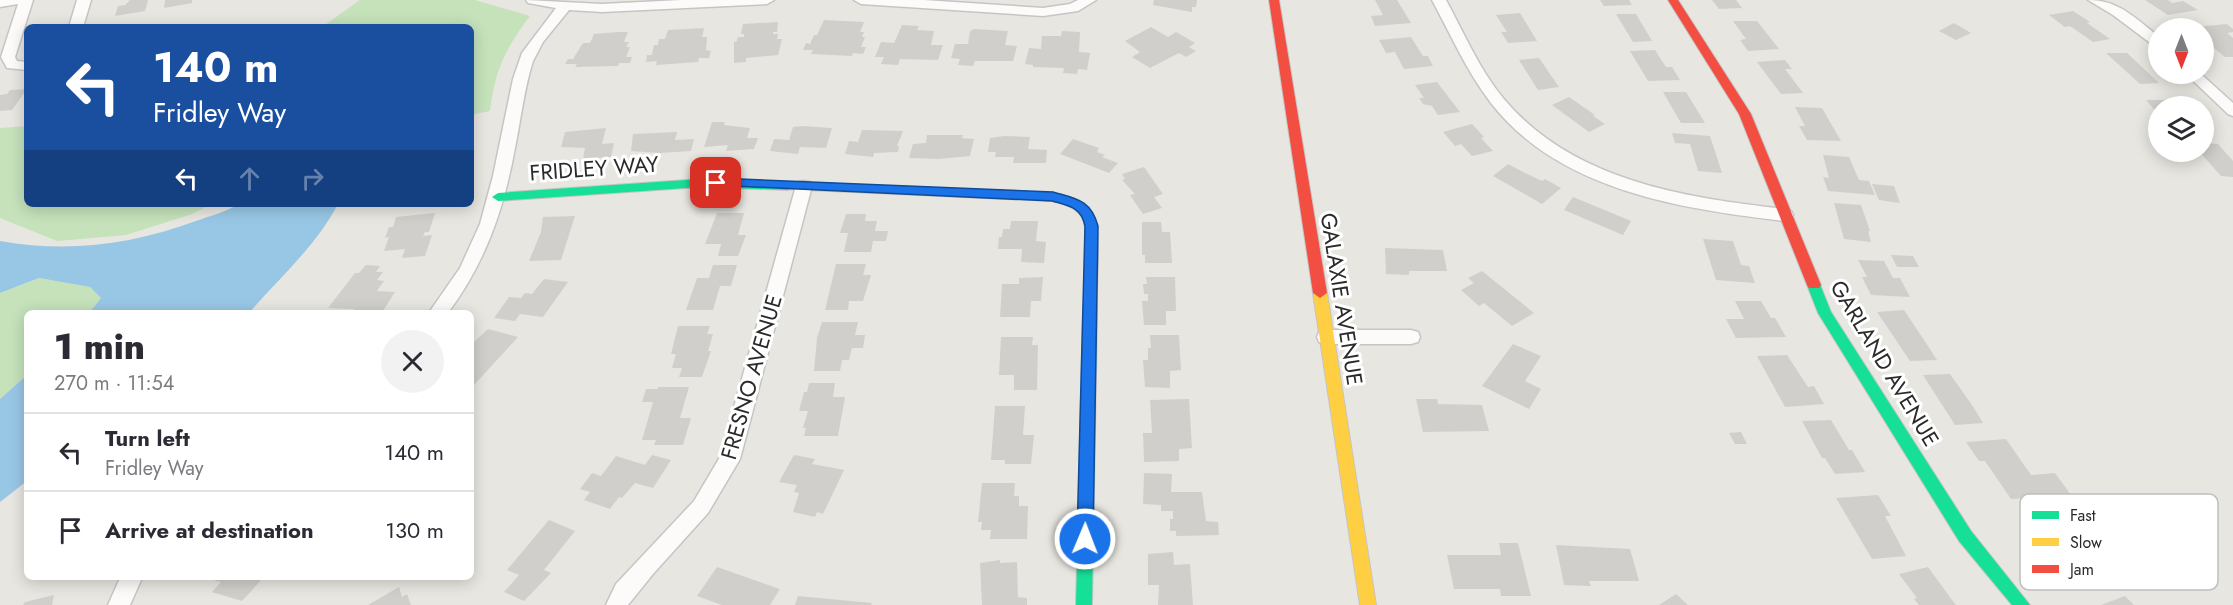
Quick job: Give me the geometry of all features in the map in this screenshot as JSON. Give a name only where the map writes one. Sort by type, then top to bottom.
[{"type":"street","points":[[0,3],[16,0]]},
{"type":"street","points":[[24,66],[12,64],[8,57],[26,0]]},
{"type":"street","points":[[77,24],[84,0]]},
{"type":"street","points":[[533,0],[565,6],[632,8],[767,0]]},
{"type":"street","points":[[861,0],[1043,12],[1073,8],[1089,0]]},
{"type":"street","name":"GALAXIE AVENUE","points":[[1274,0],[1368,605]]},
{"type":"street","points":[[1439,0],[1488,87],[1501,104],[1553,149],[1618,182],[1690,202],[1785,215]]},
{"type":"street","name":"GARLAND AVENUE","points":[[1672,0],[1745,114],[1825,313],[1965,536],[2022,605]]},
{"type":"street","points":[[2095,0],[2118,12],[2148,34]]},
{"type":"street","points":[[440,310],[460,283],[478,252],[490,224],[498,197],[526,60],[537,39],[565,6]]},
{"type":"street","points":[[2204,84],[2233,111]]},
{"type":"street","name":"FRIDLEY WAY","points":[[498,197],[669,183],[731,183],[1053,197],[1080,205],[1089,215],[1092,226],[1084,605]]},
{"type":"street","name":"FRESNO AVENUE","points":[[616,605],[624,591],[701,507],[730,459],[804,186]]},
{"type":"street","points":[[1326,337],[1411,337]]},
{"type":"street","points":[[119,605],[130,580]]},
{"type":"green space","points":[[360,0],[475,0],[530,16],[502,60],[490,111],[474,114],[474,24],[326,24]]},
{"type":"green space","points":[[24,126],[24,207],[206,207],[192,214],[126,235],[57,241],[0,218],[0,128]]},
{"type":"green space","points":[[39,278],[90,287],[101,298],[91,310],[24,310],[24,378],[0,399],[0,293]]},
{"type":"water","points":[[233,207],[336,207],[319,234],[252,310],[91,310],[101,298],[90,287],[39,278],[0,293],[0,241],[26,245],[75,246],[123,241],[147,236]]},
{"type":"water","points":[[24,378],[24,483],[0,502],[0,399]]},
{"type":"building","points":[[130,0],[148,0],[145,11],[115,16],[118,6],[125,5]]},
{"type":"building","points":[[165,0],[192,0],[192,3],[164,8]]},
{"type":"building","points":[[1154,0],[1197,0],[1196,7],[1192,7],[1192,12],[1153,5]]},
{"type":"building","points":[[1375,0],[1397,0],[1411,23],[1375,26],[1371,16],[1383,15]]},
{"type":"building","points":[[1600,0],[1629,0],[1632,5],[1604,6]]},
{"type":"building","points":[[1712,0],[1736,0],[1742,8],[1719,9]]},
{"type":"building","points":[[2145,0],[2168,0],[2172,3],[2183,1],[2198,10],[2168,15]]},
{"type":"building","points":[[2073,11],[2110,39],[2093,42],[2070,26],[2065,27],[2049,15]]},
{"type":"building","points":[[1520,13],[1537,41],[1508,43],[1501,32],[1507,32],[1496,15]]},
{"type":"building","points":[[1616,14],[1636,14],[1652,41],[1633,42]]},
{"type":"building","points":[[824,20],[864,22],[860,32],[864,32],[862,37],[865,37],[861,47],[866,47],[863,54],[853,53],[852,56],[811,54],[813,50],[803,50],[806,43],[810,44],[814,35],[817,35]]},
{"type":"building","points":[[1733,21],[1757,21],[1779,49],[1748,51],[1740,40],[1746,39]]},
{"type":"building","points":[[778,22],[777,32],[773,34],[778,34],[777,39],[782,39],[778,55],[746,58],[746,62],[734,63],[734,42],[738,37],[744,37],[744,34],[741,34],[743,24]]},
{"type":"building","points":[[1954,23],[1971,33],[1956,40],[1939,31]]},
{"type":"building","points":[[2227,24],[2233,29],[2233,32],[2227,33],[2233,38],[2233,57],[2225,57],[2214,48],[2214,25]]},
{"type":"building","points":[[902,25],[919,26],[917,30],[934,31],[931,45],[943,45],[938,60],[900,59],[898,65],[881,64],[884,57],[875,57],[881,42],[894,43]]},
{"type":"building","points":[[1151,27],[1168,37],[1176,32],[1195,43],[1189,47],[1196,51],[1186,57],[1179,53],[1150,68],[1132,57],[1140,52],[1125,41]]},
{"type":"building","points":[[704,28],[702,37],[707,37],[706,50],[711,51],[709,58],[699,58],[698,62],[656,65],[657,61],[646,62],[647,55],[652,55],[654,45],[658,45],[659,39],[665,39],[668,30]]},
{"type":"building","points":[[974,29],[1008,31],[1005,45],[1017,46],[1013,61],[975,61],[973,66],[958,65],[960,59],[951,58],[955,44],[968,44],[970,31]]},
{"type":"building","points":[[1062,31],[1080,32],[1079,52],[1090,53],[1087,70],[1078,69],[1077,74],[1063,73],[1064,68],[1033,67],[1033,65],[1025,64],[1029,48],[1041,49],[1042,36],[1061,36]]},
{"type":"building","points":[[628,32],[624,42],[629,42],[626,47],[630,47],[626,57],[632,57],[630,63],[619,63],[618,66],[575,67],[577,64],[565,64],[568,59],[573,59],[583,43],[590,43],[594,34]]},
{"type":"building","points":[[1411,37],[1423,56],[1428,56],[1433,66],[1404,69],[1395,52],[1386,53],[1379,40]]},
{"type":"building","points":[[1655,50],[1666,67],[1672,67],[1680,80],[1648,81],[1630,51]]},
{"type":"building","points":[[2106,53],[2127,53],[2148,73],[2148,84],[2140,84]]},
{"type":"building","points":[[1539,58],[1559,87],[1538,90],[1519,60]]},
{"type":"building","points":[[1785,60],[1792,69],[1785,69],[1803,93],[1781,94],[1757,62]]},
{"type":"building","points":[[1437,82],[1460,112],[1438,115],[1432,106],[1423,104],[1419,98],[1424,98],[1415,85]]},
{"type":"building","points":[[24,89],[24,93],[12,110],[0,111],[0,95],[7,94],[10,90]]},
{"type":"building","points":[[1663,92],[1686,92],[1705,123],[1681,123]]},
{"type":"building","points":[[1569,97],[1605,124],[1589,132],[1552,105]]},
{"type":"building","points":[[1795,107],[1822,108],[1841,141],[1807,140],[1799,126],[1805,126]]},
{"type":"building","points":[[712,122],[725,122],[724,125],[750,128],[747,138],[758,138],[754,149],[726,151],[728,145],[704,147]]},
{"type":"building","points":[[1472,124],[1493,151],[1472,156],[1461,144],[1455,146],[1443,132]]},
{"type":"building","points":[[793,127],[832,128],[826,148],[800,147],[798,154],[770,151],[774,139],[789,140]]},
{"type":"building","points":[[606,128],[602,144],[614,143],[611,157],[583,159],[585,148],[561,147],[565,132]]},
{"type":"building","points":[[862,130],[903,131],[897,146],[899,146],[898,152],[874,153],[873,157],[845,154],[849,141],[858,142]]},
{"type":"building","points":[[677,132],[675,140],[694,139],[691,151],[660,153],[631,151],[633,134]]},
{"type":"building","points":[[1672,133],[1710,136],[1722,173],[1698,171],[1690,144],[1675,143]]},
{"type":"building","points":[[927,135],[963,135],[962,138],[974,139],[970,156],[939,159],[909,158],[913,144],[926,143]]},
{"type":"building","points":[[1030,137],[1028,149],[1047,150],[1046,163],[1013,163],[1014,157],[995,157],[996,152],[988,152],[990,138]]},
{"type":"building","points":[[1073,139],[1099,148],[1097,152],[1105,155],[1102,157],[1118,163],[1109,173],[1060,154]]},
{"type":"building","points":[[2214,144],[2218,144],[2233,161],[2233,177],[2221,176],[2209,162],[2214,162]]},
{"type":"building","points":[[1823,155],[1849,157],[1859,180],[1869,181],[1875,195],[1828,191],[1823,177],[1829,178]]},
{"type":"building","points":[[1508,164],[1561,188],[1542,204],[1493,176]]},
{"type":"building","points":[[1144,167],[1163,194],[1154,197],[1162,208],[1143,214],[1130,195],[1135,194],[1122,180],[1125,179],[1122,174]]},
{"type":"building","points":[[1872,184],[1894,186],[1900,203],[1879,200]]},
{"type":"building","points":[[1573,197],[1631,221],[1623,235],[1564,210]]},
{"type":"building","points":[[1834,203],[1861,205],[1870,231],[1868,231],[1871,242],[1844,239]]},
{"type":"building","points":[[435,213],[429,232],[425,232],[423,236],[432,235],[425,256],[402,258],[405,249],[384,251],[389,237],[385,238],[389,227],[393,227],[396,217]]},
{"type":"building","points":[[717,213],[744,213],[738,235],[746,235],[738,256],[718,256],[721,244],[705,244]]},
{"type":"building","points":[[846,214],[866,214],[865,221],[877,221],[875,231],[888,231],[886,241],[873,241],[871,252],[844,252],[848,233],[840,233]]},
{"type":"building","points":[[575,216],[561,260],[529,261],[541,232],[543,217]]},
{"type":"building","points":[[1011,221],[1038,221],[1036,241],[1046,242],[1044,263],[1021,262],[1022,249],[998,249],[999,237],[1002,237],[1003,229],[1010,229]]},
{"type":"building","points":[[1142,222],[1161,222],[1162,232],[1170,232],[1172,263],[1145,263],[1145,255],[1142,255]]},
{"type":"building","points":[[1703,239],[1733,241],[1741,265],[1749,266],[1755,283],[1716,280]]},
{"type":"building","points":[[1385,248],[1443,250],[1447,271],[1409,271],[1409,275],[1386,274]]},
{"type":"building","points":[[1891,255],[1913,256],[1919,267],[1897,267]]},
{"type":"building","points":[[1858,260],[1884,261],[1893,278],[1900,278],[1910,297],[1871,295],[1862,277],[1867,277]]},
{"type":"building","points":[[836,264],[866,264],[863,275],[871,275],[863,301],[849,301],[848,310],[825,310]]},
{"type":"building","points":[[366,265],[380,266],[376,272],[383,272],[377,280],[384,281],[377,291],[395,292],[384,310],[328,308],[355,273],[359,273]]},
{"type":"building","points":[[713,265],[737,265],[731,286],[720,286],[713,310],[686,310],[697,278],[709,278]]},
{"type":"building","points":[[1482,271],[1534,313],[1512,326],[1484,303],[1479,306],[1461,290],[1474,283],[1468,278]]},
{"type":"building","points":[[1043,277],[1041,301],[1031,301],[1030,317],[1000,317],[1002,284],[1019,284],[1019,278]]},
{"type":"building","points":[[1146,277],[1175,277],[1176,311],[1166,311],[1166,325],[1144,325],[1142,301],[1148,301],[1148,294],[1144,294],[1143,284],[1147,284]]},
{"type":"building","points":[[544,279],[568,282],[543,317],[520,314],[515,321],[494,318],[509,297],[521,298],[525,293],[532,294]]},
{"type":"building","points":[[1735,301],[1761,301],[1771,318],[1775,318],[1786,337],[1736,338],[1726,319],[1744,319]]},
{"type":"building","points":[[1904,310],[1937,360],[1910,361],[1877,312]]},
{"type":"building","points":[[822,322],[858,322],[855,335],[865,335],[863,348],[852,348],[849,360],[842,360],[840,371],[814,371],[817,338]]},
{"type":"building","points":[[678,326],[710,326],[707,334],[713,334],[708,351],[711,351],[702,377],[679,377],[682,368],[672,368],[676,354],[671,354]]},
{"type":"building","points":[[488,329],[518,337],[474,385],[474,342]]},
{"type":"building","points":[[1150,335],[1179,335],[1181,370],[1170,371],[1170,388],[1145,387],[1143,360],[1148,360],[1148,348],[1151,348]]},
{"type":"building","points":[[1001,337],[1033,337],[1032,345],[1038,345],[1037,390],[1014,390],[1014,375],[999,375]]},
{"type":"building","points":[[1513,344],[1541,356],[1525,381],[1541,389],[1529,409],[1482,386]]},
{"type":"building","points":[[1787,355],[1808,387],[1814,386],[1824,404],[1785,407],[1757,356]]},
{"type":"building","points":[[1950,374],[1983,423],[1955,425],[1923,375]]},
{"type":"building","points":[[809,383],[835,383],[833,397],[845,397],[838,436],[804,436],[806,428],[803,428],[808,411],[799,411]]},
{"type":"building","points":[[658,387],[689,387],[680,418],[691,418],[683,445],[654,445],[656,440],[642,440],[653,402],[642,402],[646,389],[658,389]]},
{"type":"building","points":[[1189,399],[1192,448],[1179,449],[1179,461],[1144,462],[1143,433],[1152,433],[1150,400]]},
{"type":"building","points":[[1416,399],[1437,399],[1438,404],[1482,405],[1489,431],[1423,432]]},
{"type":"building","points":[[995,406],[1025,406],[1023,435],[1034,435],[1031,464],[1005,464],[1005,460],[991,460]]},
{"type":"building","points":[[1831,420],[1865,472],[1835,474],[1825,458],[1822,458],[1802,421]]},
{"type":"building","points":[[1741,432],[1747,444],[1735,444],[1729,433]]},
{"type":"building","points":[[2006,439],[2031,475],[2055,473],[2070,494],[2020,494],[2020,498],[2011,499],[1985,461],[1979,461],[1966,442]]},
{"type":"building","points":[[652,455],[671,460],[653,488],[635,483],[622,498],[619,497],[610,509],[584,500],[590,492],[580,489],[592,473],[601,476],[616,456],[645,465]]},
{"type":"building","points":[[794,455],[815,459],[812,464],[844,470],[823,514],[817,512],[815,517],[793,512],[799,493],[794,492],[797,485],[779,482]]},
{"type":"building","points":[[1144,473],[1172,474],[1171,492],[1202,492],[1206,521],[1218,522],[1219,535],[1176,536],[1176,531],[1170,531],[1173,511],[1161,511],[1161,505],[1143,504]]},
{"type":"building","points":[[982,483],[1015,483],[1014,496],[1019,496],[1019,506],[1028,506],[1027,539],[990,539],[991,530],[981,530],[982,522],[978,522]]},
{"type":"building","points":[[1878,495],[1891,516],[1885,516],[1906,556],[1872,559],[1836,498]]},
{"type":"building","points":[[549,520],[575,531],[544,570],[551,573],[524,601],[504,592],[519,575],[507,570]]},
{"type":"building","points":[[1499,543],[1518,543],[1531,596],[1501,596],[1500,589],[1454,589],[1447,555],[1501,555]]},
{"type":"building","points":[[1556,545],[1630,549],[1639,581],[1589,581],[1591,586],[1564,585]]},
{"type":"building","points":[[1173,552],[1174,565],[1190,564],[1193,605],[1158,605],[1159,585],[1148,585],[1148,554]]},
{"type":"building","points":[[1000,560],[1000,563],[1017,562],[1018,597],[1027,598],[1027,605],[982,605],[980,563]]},
{"type":"building","points":[[717,567],[780,589],[770,605],[722,605],[697,596]]},
{"type":"building","points":[[1928,567],[1956,605],[1919,605],[1914,599],[1917,598],[1899,574]]},
{"type":"building","points":[[261,580],[242,601],[212,592],[221,582],[215,581]]},
{"type":"building","points":[[399,587],[402,597],[407,594],[411,605],[368,605]]},
{"type":"building","points":[[1676,594],[1688,605],[1659,605]]},
{"type":"building","points":[[54,595],[52,605],[23,605],[25,602]]},
{"type":"building","points":[[798,596],[872,603],[871,605],[795,605]]},
{"type":"building","points":[[2125,596],[2134,605],[2101,605]]},
{"type":"traffic: fast","points":[[498,197],[701,183],[788,186]]},
{"type":"traffic: fast","points":[[1814,285],[1825,313],[1965,536],[2022,605]]},
{"type":"traffic: fast","points":[[1084,605],[1090,316]]},
{"type":"traffic: slow","points":[[788,186],[1053,197],[1072,202],[1086,213],[1092,226],[1090,316]]},
{"type":"traffic: slow","points":[[1320,293],[1368,605]]},
{"type":"traffic: jam","points":[[1274,0],[1320,293]]},
{"type":"traffic: jam","points":[[1673,0],[1745,114],[1814,285]]},
{"type":"route","points":[[716,183],[1053,197],[1067,199],[1080,205],[1089,215],[1092,226],[1085,539]]}]
